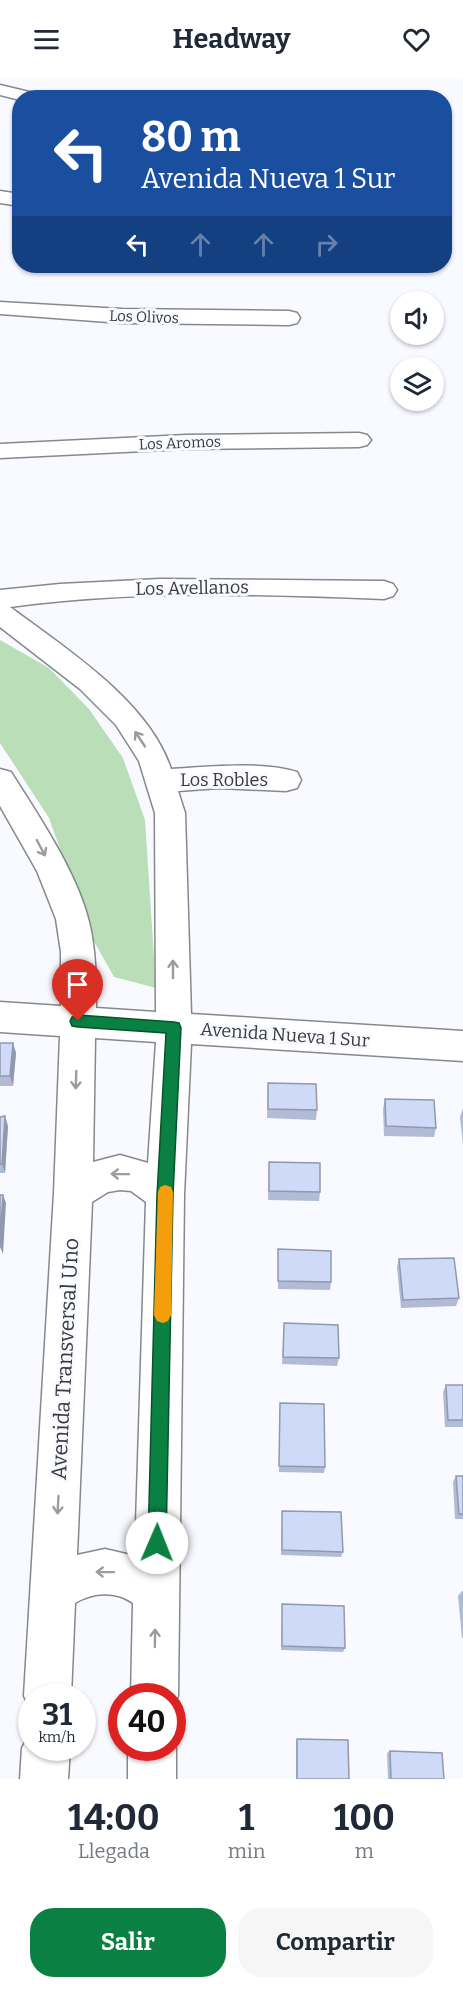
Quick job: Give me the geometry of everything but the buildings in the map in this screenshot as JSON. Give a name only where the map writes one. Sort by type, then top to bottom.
[{"type":"street","name":"Los Olivos","points":[[0,308],[134,317],[288,318]]},
{"type":"street","name":"Los Aromos","points":[[0,451],[186,442],[359,440]]},
{"type":"street","name":"Los Avellanos","points":[[0,599],[38,594],[134,589],[258,587],[384,590]]},
{"type":"street","points":[[0,613],[70,665],[109,699],[141,739],[162,781],[170,813],[174,1028],[165,1195],[154,1683]]},
{"type":"street","name":"Los Robles","points":[[162,781],[219,777],[286,780]]},
{"type":"street","name":"Avenida Transversal Uno","points":[[0,780],[12,819],[53,870],[72,919],[78,952],[73,1193],[49,1683]]},
{"type":"street","name":"Avenida Nueva 1 Sur","points":[[0,1017],[463,1046]]},
{"type":"street","points":[[73,1193],[88,1181],[106,1173],[126,1173],[141,1176],[155,1184],[165,1195]]},
{"type":"street","points":[[54,1590],[87,1573],[104,1571],[123,1573],[140,1580],[156,1591]]},
{"type":"street","points":[[44,1779],[45,1761]]},
{"type":"street","points":[[152,1761],[152,1779]]},
{"type":"green space","points":[[0,640],[49,668],[89,709],[123,758],[145,820],[156,988],[114,977],[91,936],[49,818],[0,743]]},
{"type":"slow traffic","points":[[163,1315],[165,1192]]},
{"type":"route","points":[[78,1021],[174,1028],[165,1195],[157,1543]]}]
